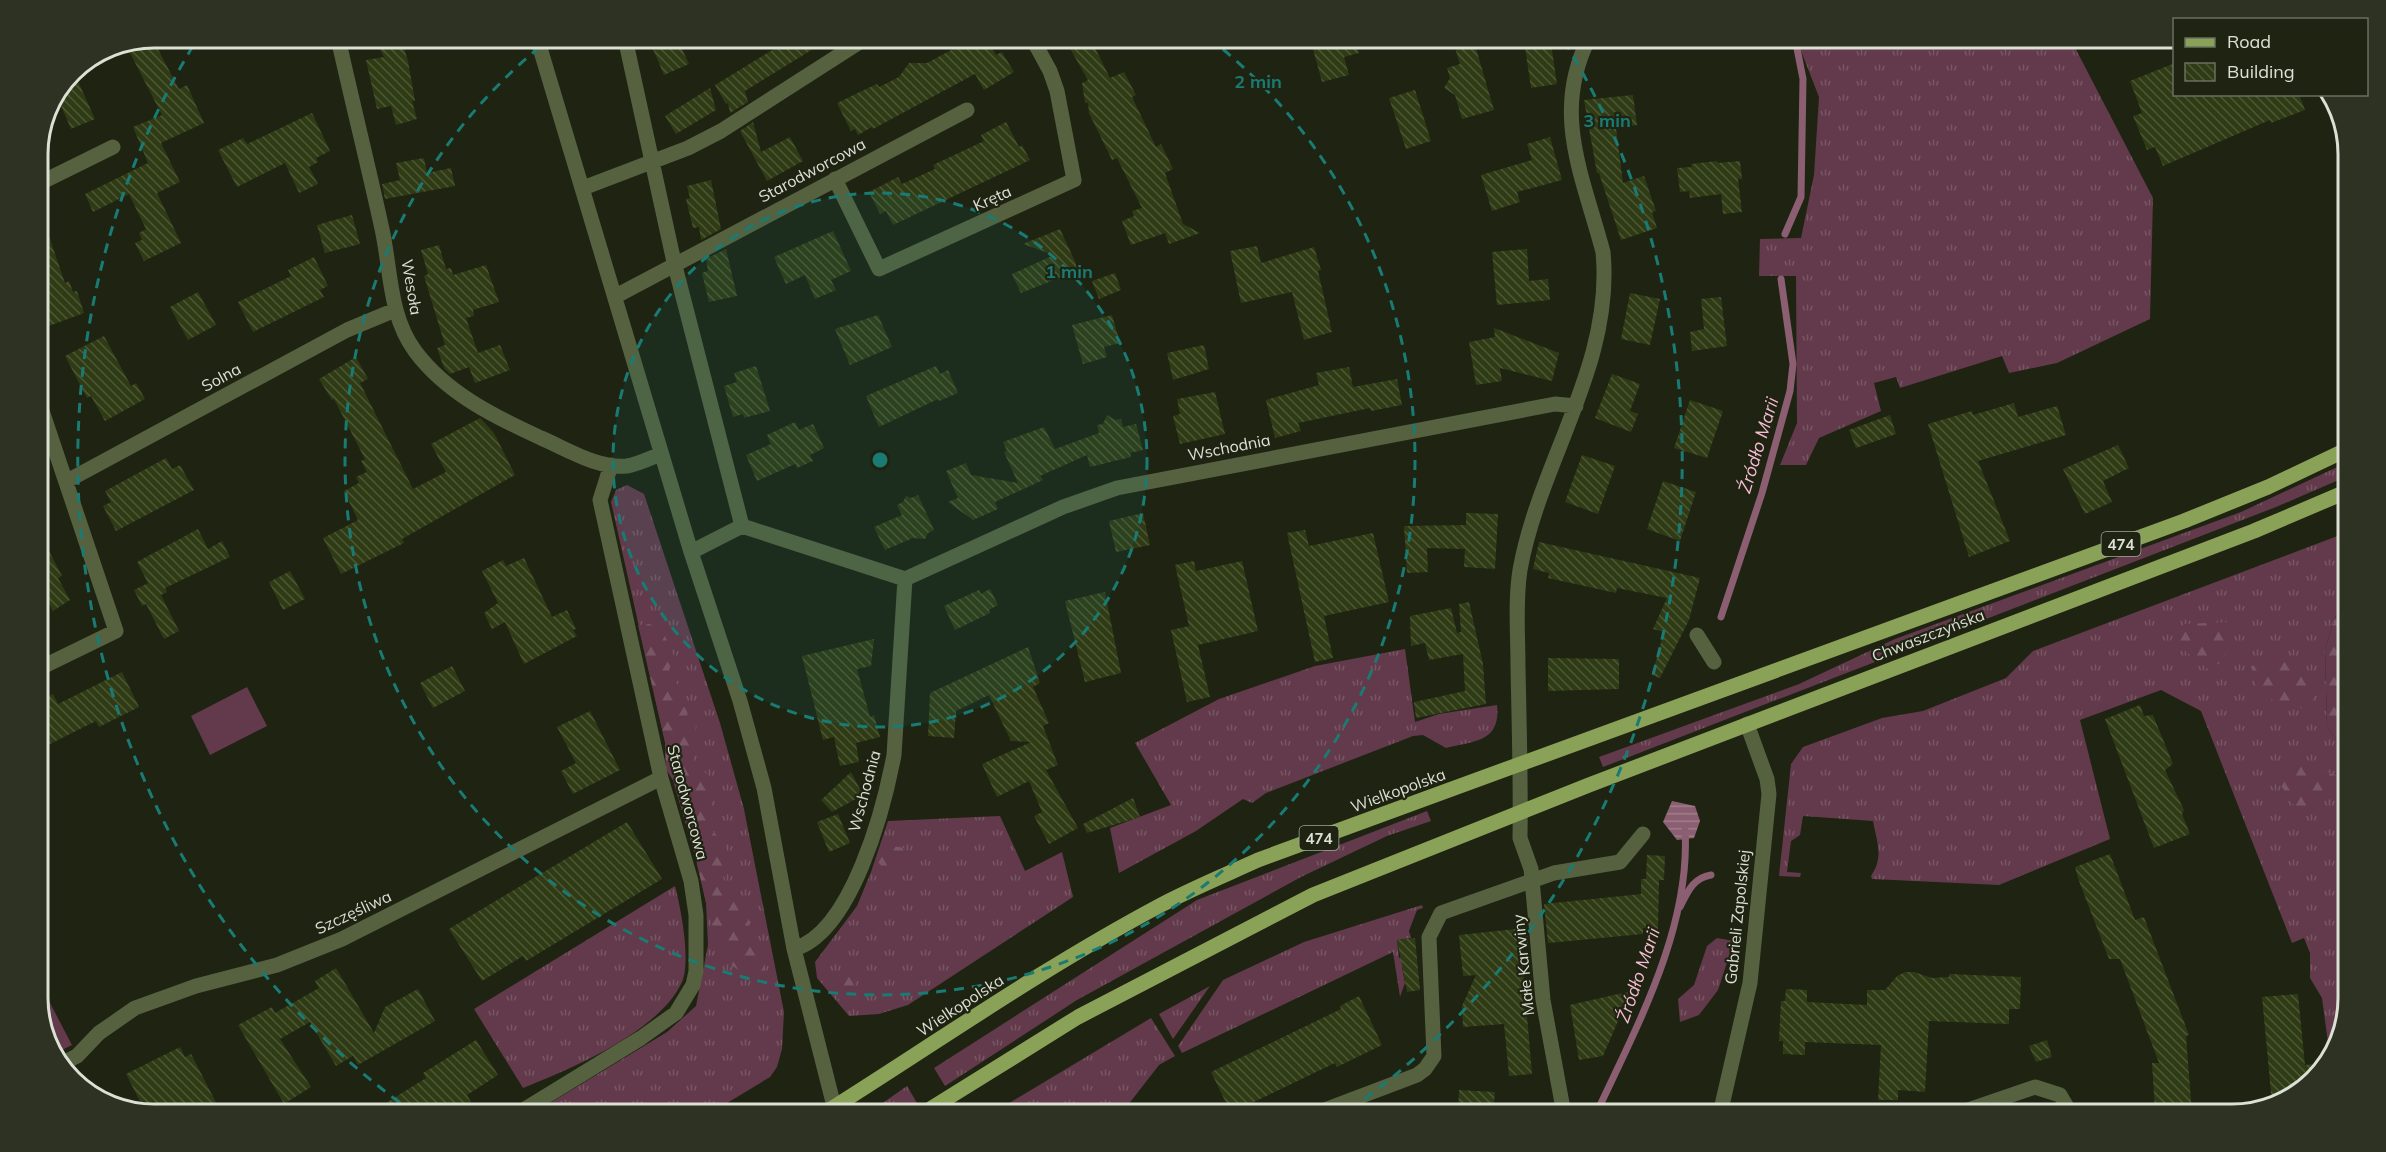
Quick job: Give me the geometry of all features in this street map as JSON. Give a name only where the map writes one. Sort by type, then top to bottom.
[{"type":"main road","name":"Chwaszczyńska","points":[[1888,628],[2184,521],[2268,487],[2338,454]]},
{"type":"main road","name":"Chwaszczyńska","points":[[1520,812],[2254,531],[2338,495]]},
{"type":"main road","name":"Wielkopolska","points":[[843,1104],[1046,972],[1161,905],[1258,860],[1888,628]]},
{"type":"main road","name":"474","points":[[938,1104],[1078,1017],[1205,949],[1313,895],[1520,812]]},
{"type":"street","name":"Wesoła","points":[[340,48],[382,229],[395,310],[402,331],[414,350],[445,383],[509,424],[588,459],[611,465]]},
{"type":"street","points":[[540,48],[691,552],[740,701],[764,788],[795,949],[829,1104]]},
{"type":"street","points":[[627,48],[674,262],[742,526]]},
{"type":"street","points":[[583,188],[688,148],[721,131],[850,48]]},
{"type":"street","name":"Kręta","points":[[835,179],[879,269],[1074,180],[1057,91],[1050,71],[1037,48]]},
{"type":"street","points":[[1519,764],[1518,590],[1521,570],[1542,497],[1593,354],[1604,295],[1603,252],[1570,126],[1573,76],[1585,48]]},
{"type":"street","name":"Starodworcowa","points":[[616,296],[674,262],[967,110]]},
{"type":"street","points":[[48,179],[113,147]]},
{"type":"street","name":"Solna","points":[[67,481],[347,330],[395,310]]},
{"type":"street","name":"Wschodnia","points":[[795,949],[807,945],[839,912],[857,879],[890,780],[894,755],[905,579],[1063,507],[1117,488],[1555,404],[1576,406]]},
{"type":"street","points":[[48,427],[116,631],[48,664]]},
{"type":"street","points":[[611,465],[638,463],[661,454]]},
{"type":"street","name":"Starodworcowa","points":[[533,1104],[675,1013],[693,985],[696,971],[696,915],[691,881],[661,778],[600,500],[611,465]]},
{"type":"street","points":[[691,552],[742,526],[905,579]]},
{"type":"street","points":[[1697,635],[1714,662]]},
{"type":"street","name":"Gabrieli Zapolskiej","points":[[1722,1104],[1750,983],[1769,794],[1767,779],[1747,724]]},
{"type":"street","name":"Małe Karwiny","points":[[1519,764],[1520,838],[1532,869],[1543,1000],[1562,1104]]},
{"type":"street","name":"Szczęśliwa","points":[[68,1060],[77,1056],[99,1033],[135,1008],[196,986],[277,965],[342,939],[661,778]]},
{"type":"street","points":[[1340,1104],[1417,1075],[1425,1069],[1434,1056],[1436,1048],[1429,937],[1432,927],[1442,913],[1453,907],[1533,882],[1554,873],[1620,862],[1643,834]]},
{"type":"street","points":[[1985,1104],[2035,1087],[2060,1095],[2065,1104]]},
{"type":"green space","points":[[1800,48],[2075,48],[2153,198],[2150,319],[2057,363],[2009,373],[2002,356],[1900,388],[1896,377],[1874,383],[1881,411],[1819,438],[1806,465],[1780,465],[1797,423],[1796,276],[1759,276],[1760,239],[1801,238],[1814,175],[1819,97]]},
{"type":"green space","points":[[2338,467],[2338,480],[2276,507],[1603,767],[1599,757],[1799,684],[1895,639],[2241,512]]},
{"type":"green space","points":[[627,485],[644,494],[720,723],[744,809],[784,1012],[782,1049],[777,1067],[770,1077],[725,1104],[548,1104],[667,1032],[696,1006],[708,945],[706,903],[695,855],[673,780],[666,769],[665,742],[611,502],[616,490]]},
{"type":"green space","points":[[2338,536],[2338,610],[2325,648],[2327,727],[2338,742],[2338,1005],[2328,1043],[2322,998],[2310,978],[2310,953],[2304,938],[2292,943],[2201,711],[2161,690],[2080,720],[2110,839],[1999,885],[1872,879],[1878,856],[1878,843],[1873,821],[1803,816],[1800,835],[1791,841],[1787,872],[1801,873],[1800,877],[1779,876],[1791,764],[1803,747],[1882,718],[1923,711],[2006,678],[2033,651]]},
{"type":"green space","points":[[2338,610],[2338,742],[2327,727],[2325,648]]},
{"type":"green space","points":[[2228,622],[2233,642],[2220,663],[2208,669],[2171,640],[2184,624]]},
{"type":"green space","points":[[650,624],[664,634],[674,656],[668,673],[684,694],[688,712],[687,719],[696,727],[691,745],[694,762],[709,776],[714,794],[711,808],[715,820],[713,831],[724,844],[731,863],[723,877],[726,888],[739,897],[746,906],[749,918],[746,933],[765,955],[765,975],[744,974],[730,964],[722,939],[710,919],[695,855],[673,780],[666,769],[665,742],[638,625]]},
{"type":"green space","points":[[1405,649],[1415,722],[1439,714],[1497,705],[1495,726],[1490,733],[1476,741],[1446,748],[1423,735],[1413,736],[1266,793],[1252,803],[1243,799],[1196,831],[1119,873],[1110,828],[1171,805],[1135,743],[1219,699],[1315,666]]},
{"type":"green space","points":[[2299,661],[2316,683],[2312,707],[2284,710],[2255,684],[2251,666]]},
{"type":"green space","points":[[247,687],[267,726],[210,755],[191,716]]},
{"type":"green space","points":[[2312,766],[2338,777],[2338,779],[2330,796],[2298,811],[2278,781],[2290,768]]},
{"type":"green space","points":[[1427,811],[1431,821],[1387,836],[1301,877],[1077,1000],[945,1086],[934,1068],[1197,900]]},
{"type":"green space","points":[[1000,816],[1025,871],[1062,852],[1073,897],[908,1005],[879,1014],[849,1016],[817,978],[815,962],[857,906],[888,821]]},
{"type":"green space","points":[[893,846],[904,848],[908,857],[897,867],[884,869],[878,862],[881,855]]},
{"type":"green space","points":[[675,886],[682,921],[686,961],[682,982],[671,1000],[634,1033],[612,1047],[523,1088],[474,1009]]},
{"type":"green space","points":[[1422,905],[1423,908],[1417,910],[1409,931],[1411,938],[1397,940],[1399,958],[1417,956],[1402,968],[1405,983],[1400,997],[1393,952],[1182,1053],[1178,1046],[1223,980],[1304,942]]},
{"type":"green space","points":[[1717,938],[1734,941],[1718,990],[1699,1015],[1680,1022],[1678,999],[1694,985],[1707,946]]},
{"type":"green space","points":[[842,977],[853,977],[857,992],[852,1004],[843,1004],[836,996],[833,987]]},
{"type":"green space","points":[[1210,986],[1173,1039],[1159,1014]]},
{"type":"green space","points":[[48,999],[72,1045],[62,1050],[59,1045],[50,1019]]},
{"type":"green space","points":[[1151,1018],[1175,1056],[1159,1065],[1129,1104],[1008,1104]]},
{"type":"green space","points":[[907,1086],[917,1103],[915,1104],[881,1104]]},
{"type":"shaded area","points":[[1672,801],[1695,806],[1700,821],[1694,838],[1677,840],[1663,822]]},
{"type":"building","points":[[157,48],[179,89],[187,85],[204,123],[161,143],[180,182],[157,193],[181,243],[144,261],[135,243],[142,240],[139,233],[146,229],[129,194],[93,212],[85,194],[148,163],[133,127],[162,115],[129,51]]},
{"type":"building","points":[[379,48],[404,48],[417,119],[396,125],[391,106],[377,109],[366,60],[384,57]]},
{"type":"building","points":[[682,48],[689,64],[664,75],[653,49]]},
{"type":"building","points":[[776,48],[815,48],[745,91],[748,102],[730,113],[728,103],[726,104],[715,85]]},
{"type":"building","points":[[955,48],[992,48],[996,55],[1002,52],[1014,72],[984,90],[975,74],[873,129],[872,127],[858,135],[855,129],[851,131],[837,103],[877,84],[879,87],[899,77],[909,63],[927,63]]},
{"type":"building","points":[[1070,48],[1095,48],[1110,78],[1124,72],[1136,95],[1132,97],[1156,147],[1161,144],[1173,169],[1165,173],[1183,224],[1200,233],[1169,244],[1165,233],[1131,245],[1122,221],[1134,216],[1132,211],[1142,208],[1117,158],[1112,160],[1089,113],[1082,83],[1088,80]]},
{"type":"building","points":[[1313,48],[1357,48],[1359,53],[1344,57],[1349,75],[1322,82]]},
{"type":"building","points":[[1455,48],[1476,48],[1494,110],[1462,119],[1455,95],[1444,88],[1450,78],[1447,68],[1460,64]]},
{"type":"building","points":[[1525,48],[1552,48],[1557,84],[1531,88]]},
{"type":"building","points":[[2173,64],[2173,96],[2300,96],[2305,110],[2271,123],[2270,120],[2163,166],[2155,147],[2147,150],[2133,116],[2142,113],[2130,81]]},
{"type":"building","points":[[78,80],[95,119],[71,129],[60,104]]},
{"type":"building","points":[[710,88],[716,110],[676,134],[665,116]]},
{"type":"building","points":[[1415,90],[1431,141],[1406,149],[1389,98]]},
{"type":"building","points":[[1633,95],[1637,125],[1616,128],[1623,183],[1644,176],[1656,211],[1652,212],[1657,228],[1621,240],[1599,173],[1597,173],[1584,100]]},
{"type":"building","points":[[312,113],[330,151],[316,158],[318,162],[309,167],[318,184],[299,193],[285,163],[237,187],[218,150],[243,138],[247,144]]},
{"type":"building","points":[[753,122],[761,152],[790,137],[803,161],[767,181],[740,131]]},
{"type":"building","points":[[1006,122],[1019,147],[1022,145],[1030,160],[893,225],[886,211],[880,214],[869,192],[898,177],[902,184],[935,169],[933,165],[984,141],[981,135]]},
{"type":"building","points":[[1550,137],[1562,180],[1517,192],[1520,202],[1492,211],[1481,175],[1532,160],[1527,144]]},
{"type":"building","points":[[424,158],[427,173],[451,168],[455,186],[385,199],[382,184],[400,180],[396,163]]},
{"type":"building","points":[[1717,161],[1718,163],[1740,161],[1742,179],[1738,179],[1742,212],[1723,214],[1721,194],[1690,198],[1689,191],[1680,192],[1677,168]]},
{"type":"building","points":[[711,180],[721,229],[701,240],[699,227],[693,228],[686,199],[690,198],[687,186]]},
{"type":"building","points":[[352,215],[360,244],[325,253],[317,225]]},
{"type":"building","points":[[1060,229],[1079,270],[1021,293],[1012,274],[1054,255],[1023,244]]},
{"type":"building","points":[[833,231],[851,271],[831,280],[836,290],[815,299],[805,275],[786,284],[774,257]]},
{"type":"building","points":[[48,233],[65,283],[69,281],[73,292],[77,291],[84,313],[49,326]]},
{"type":"building","points":[[439,245],[446,269],[451,268],[453,275],[486,265],[499,302],[473,310],[474,316],[466,318],[478,353],[500,345],[510,370],[475,383],[469,367],[450,374],[444,368],[437,348],[445,345],[424,276],[428,274],[421,250]]},
{"type":"building","points":[[1257,246],[1261,263],[1314,247],[1321,270],[1318,271],[1332,332],[1304,340],[1292,292],[1241,303],[1230,251]]},
{"type":"building","points":[[726,249],[737,296],[709,302],[702,273],[708,271],[706,259]]},
{"type":"building","points":[[1527,249],[1529,281],[1548,279],[1550,300],[1497,305],[1492,252]]},
{"type":"building","points":[[314,257],[328,286],[320,290],[324,297],[253,332],[238,302],[291,276],[288,270]]},
{"type":"building","points":[[1115,273],[1121,290],[1099,299],[1092,281]]},
{"type":"building","points":[[198,292],[216,325],[188,340],[170,307]]},
{"type":"building","points":[[1630,293],[1660,299],[1650,345],[1621,339]]},
{"type":"building","points":[[1721,297],[1727,346],[1692,351],[1690,332],[1704,329],[1701,299]]},
{"type":"building","points":[[878,315],[892,347],[850,365],[835,329]]},
{"type":"building","points":[[1112,315],[1120,343],[1104,347],[1107,357],[1083,364],[1072,325]]},
{"type":"building","points":[[1494,328],[1559,353],[1552,381],[1500,368],[1502,381],[1476,385],[1469,342],[1495,337]]},
{"type":"building","points":[[104,336],[131,386],[136,383],[145,399],[105,421],[91,396],[87,398],[65,356]]},
{"type":"building","points":[[1204,345],[1209,369],[1173,380],[1167,353]]},
{"type":"building","points":[[356,357],[368,379],[360,383],[413,489],[446,472],[431,444],[480,418],[494,433],[515,475],[402,539],[404,543],[341,574],[323,538],[358,520],[344,491],[359,483],[356,477],[367,472],[361,461],[365,459],[334,399],[332,400],[319,379]]},
{"type":"building","points":[[756,366],[770,411],[744,418],[743,414],[733,417],[724,386],[737,382],[734,373]]},
{"type":"building","points":[[936,366],[940,374],[948,370],[958,393],[939,401],[938,399],[879,427],[866,396]]},
{"type":"building","points":[[1349,367],[1353,387],[1397,379],[1402,405],[1371,411],[1370,408],[1298,423],[1301,431],[1275,438],[1266,400],[1319,385],[1316,373]]},
{"type":"building","points":[[1612,374],[1640,384],[1630,411],[1638,414],[1631,432],[1595,418]]},
{"type":"building","points":[[1215,392],[1225,434],[1180,444],[1173,416],[1180,414],[1177,399]]},
{"type":"building","points":[[1690,400],[1723,411],[1707,458],[1674,448]]},
{"type":"building","points":[[2014,403],[2018,417],[2057,406],[2066,435],[1978,461],[2010,541],[1969,557],[1928,424],[1972,411],[1973,415]]},
{"type":"building","points":[[1107,415],[1115,420],[1121,419],[1123,427],[1136,424],[1143,450],[1130,453],[1131,457],[1090,467],[1087,455],[1040,476],[1043,480],[995,502],[998,509],[973,520],[948,502],[958,498],[946,471],[966,463],[971,475],[1018,483],[1004,452],[1007,451],[1003,442],[1044,427],[1055,449],[1099,433],[1097,425],[1103,424]]},
{"type":"building","points":[[1890,415],[1896,434],[1856,448],[1849,430]]},
{"type":"building","points":[[795,422],[799,430],[813,424],[824,448],[810,455],[813,461],[797,468],[795,464],[757,481],[746,455],[771,444],[767,435]]},
{"type":"building","points":[[2118,445],[2129,468],[2103,481],[2112,502],[2085,514],[2063,469]]},
{"type":"building","points":[[1582,455],[1615,466],[1598,514],[1565,502]]},
{"type":"building","points":[[166,458],[172,469],[180,465],[194,490],[116,531],[103,506],[111,502],[105,491]]},
{"type":"building","points":[[1663,481],[1696,492],[1680,541],[1647,529]]},
{"type":"building","points":[[918,495],[934,530],[928,533],[925,539],[913,538],[885,550],[874,527],[902,515],[897,505],[903,502],[906,496],[911,498]]},
{"type":"building","points":[[1143,513],[1150,545],[1116,552],[1109,521]]},
{"type":"building","points":[[1466,513],[1498,514],[1495,569],[1464,567],[1465,549],[1427,548],[1428,572],[1407,573],[1404,526],[1466,525]]},
{"type":"building","points":[[198,529],[208,549],[222,541],[230,557],[165,588],[167,592],[161,595],[179,631],[164,639],[146,604],[142,606],[134,590],[148,583],[137,562]]},
{"type":"building","points":[[1305,530],[1309,546],[1373,533],[1389,602],[1324,616],[1333,658],[1315,662],[1287,533]]},
{"type":"building","points":[[1539,542],[1700,578],[1689,620],[1660,678],[1652,675],[1664,632],[1653,629],[1667,598],[1617,588],[1616,593],[1548,578],[1549,573],[1533,569]]},
{"type":"building","points":[[48,549],[62,576],[58,578],[70,600],[53,611],[48,602]]},
{"type":"building","points":[[524,558],[552,617],[567,610],[577,636],[524,664],[505,622],[492,629],[484,613],[498,603],[482,571],[503,560],[506,566]]},
{"type":"building","points":[[1194,561],[1196,571],[1242,561],[1258,631],[1198,645],[1210,697],[1187,702],[1171,630],[1189,626],[1175,565]]},
{"type":"building","points":[[290,571],[305,599],[283,610],[269,582]]},
{"type":"building","points":[[990,589],[998,605],[989,610],[990,613],[955,630],[944,606],[979,590],[981,594]]},
{"type":"building","points":[[1105,592],[1121,673],[1085,682],[1065,601]]},
{"type":"building","points":[[1469,602],[1483,664],[1486,704],[1416,718],[1414,702],[1465,691],[1463,654],[1429,660],[1425,643],[1411,646],[1410,616],[1451,608],[1457,633],[1461,632],[1459,604]]},
{"type":"building","points":[[874,639],[871,666],[857,669],[870,717],[874,715],[880,737],[856,743],[859,762],[840,766],[834,737],[823,740],[802,656]]},
{"type":"building","points":[[1028,647],[1040,683],[1033,687],[1049,723],[1043,726],[1058,765],[1046,770],[1078,828],[1049,844],[1034,816],[1042,812],[1029,781],[997,797],[982,764],[1031,742],[1011,741],[989,695],[956,711],[954,738],[928,736],[930,693]]},
{"type":"building","points":[[1548,658],[1619,659],[1619,689],[1548,691]]},
{"type":"building","points":[[452,666],[465,691],[433,708],[420,683]]},
{"type":"building","points":[[122,672],[139,707],[99,727],[96,721],[48,745],[48,697],[53,694],[58,704]]},
{"type":"building","points":[[2140,705],[2144,716],[2153,715],[2173,764],[2165,770],[2184,810],[2182,814],[2190,834],[2154,848],[2105,719]]},
{"type":"building","points":[[590,711],[620,770],[573,794],[561,771],[576,763],[557,727]]},
{"type":"building","points":[[851,772],[863,795],[832,812],[821,800]]},
{"type":"building","points":[[1133,798],[1140,817],[1087,833],[1083,824]]},
{"type":"building","points":[[838,814],[850,843],[829,852],[817,822]]},
{"type":"building","points":[[627,822],[662,879],[526,961],[523,956],[482,981],[449,929]]},
{"type":"building","points":[[2110,854],[2135,920],[2144,917],[2189,1035],[2186,1036],[2191,1104],[2155,1104],[2152,1063],[2159,1063],[2120,959],[2109,959],[2075,867]]},
{"type":"building","points":[[1647,855],[1665,856],[1664,880],[1659,880],[1658,930],[1643,928],[1643,934],[1548,943],[1544,904],[1641,894],[1641,879],[1646,879]]},
{"type":"building","points":[[1527,928],[1528,945],[1521,946],[1532,1074],[1509,1076],[1504,1024],[1463,1027],[1462,1006],[1476,975],[1463,976],[1459,935]]},
{"type":"building","points":[[1415,938],[1420,990],[1407,992],[1397,940]]},
{"type":"building","points":[[336,968],[374,1033],[385,1007],[418,989],[435,1021],[358,1065],[353,1056],[336,1066],[310,1022],[280,1039],[311,1087],[284,1104],[238,1025],[272,1007],[275,1013],[319,988],[315,981]]},
{"type":"building","points":[[1905,972],[1914,972],[1932,978],[1949,977],[1949,974],[2021,977],[2020,1009],[2009,1009],[2009,1024],[1929,1021],[1925,1092],[1898,1090],[1898,1100],[1878,1100],[1881,1045],[1805,1042],[1805,1055],[1783,1054],[1783,1041],[1779,1041],[1781,1001],[1785,1001],[1786,989],[1807,990],[1807,1002],[1867,1005],[1867,990],[1885,990],[1897,976]]},
{"type":"building","points":[[1631,991],[1603,1056],[1579,1060],[1570,1005]]},
{"type":"building","points":[[2298,994],[2305,1065],[2315,1063],[2302,1078],[2271,1096],[2262,997]]},
{"type":"building","points":[[1359,996],[1382,1045],[1337,1067],[1335,1063],[1250,1104],[1227,1104],[1211,1072],[1341,1009],[1340,1006]]},
{"type":"building","points":[[476,1040],[498,1075],[467,1095],[471,1102],[468,1104],[384,1104],[426,1078],[423,1073]]},
{"type":"building","points":[[2047,1040],[2052,1057],[2036,1062],[2029,1046]]},
{"type":"building","points":[[180,1047],[185,1057],[191,1054],[217,1104],[155,1104],[153,1101],[148,1104],[141,1103],[126,1074]]},
{"type":"building","points":[[1459,1090],[1495,1092],[1494,1104],[1458,1104]]},
{"type":"waterway","name":"Źródło Marii","points":[[1785,234],[1801,197],[1803,79],[1797,48]]},
{"type":"waterway","name":"Źródło Marii","points":[[1721,617],[1762,493],[1790,391],[1793,364],[1781,279]]},
{"type":"waterway","name":"Źródło Marii","points":[[1601,1104],[1643,1012],[1670,940],[1685,867],[1685,830]]},
{"type":"waterway","points":[[1680,907],[1695,882],[1711,875]]}]
